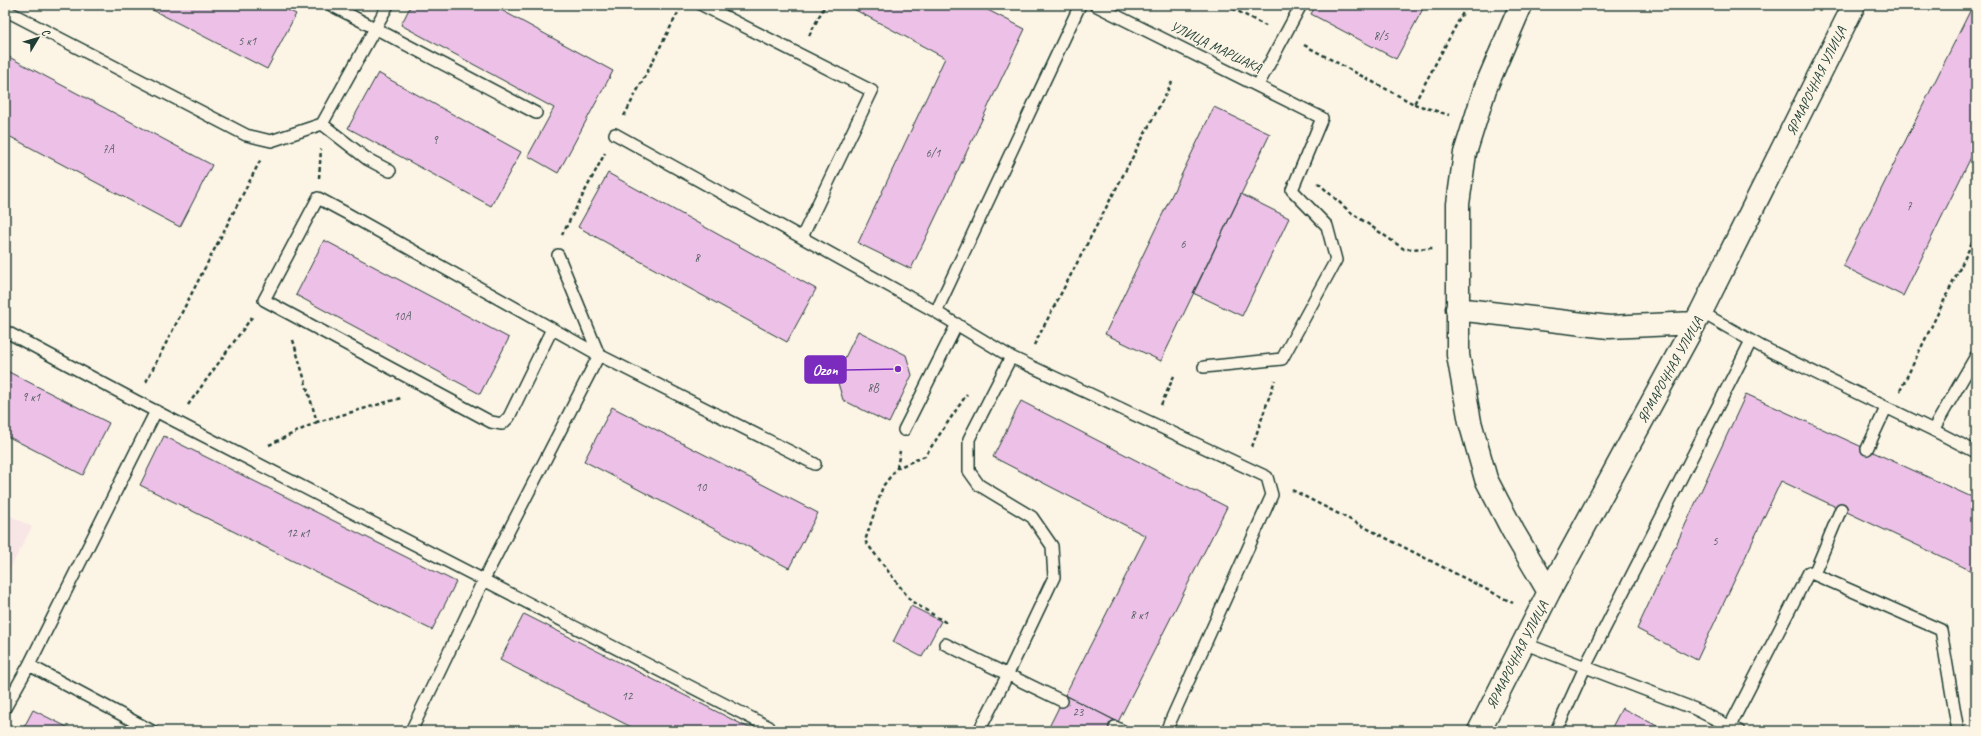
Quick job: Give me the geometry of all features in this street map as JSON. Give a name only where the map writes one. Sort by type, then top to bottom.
[{"type":"street","points":[[1521,5],[1485,89],[1465,153],[1459,196],[1457,248],[1458,355],[1470,422],[1486,479],[1513,531],[1549,592]]},
{"type":"street","name":"ЯРМАРОЧНАЯ УЛИЦА","points":[[1479,731],[1549,592],[1698,318],[1854,5]]},
{"type":"street","points":[[1457,309],[1609,327],[1698,318]]},
{"type":"lane","points":[[330,5],[536,113]]},
{"type":"lane","points":[[5,10],[246,135],[271,141],[322,124],[388,5]]},
{"type":"lane","points":[[702,5],[872,91],[802,237]]},
{"type":"lane","points":[[936,312],[1080,5]]},
{"type":"lane","name":"УЛИЦА МАРШАКА","points":[[1095,5],[1258,84],[1322,118],[1301,168]]},
{"type":"lane","points":[[1258,84],[1301,5]]},
{"type":"lane","points":[[322,124],[367,159],[390,171]]},
{"type":"lane","points":[[615,134],[936,312],[1011,357],[1267,477],[1272,495],[1166,731]]},
{"type":"lane","points":[[1204,367],[1282,359],[1336,260],[1327,226],[1292,190],[1301,168]]},
{"type":"lane","points":[[552,329],[509,417],[502,424],[491,422],[264,300],[318,198],[599,355],[815,464]]},
{"type":"lane","points":[[410,731],[483,581],[599,355],[558,255]]},
{"type":"lane","points":[[1698,318],[1751,341],[1976,452]]},
{"type":"lane","points":[[904,430],[957,324]]},
{"type":"lane","points":[[5,331],[176,422],[769,727]]},
{"type":"lane","points":[[1556,731],[1586,666],[1751,341]]},
{"type":"lane","points":[[978,731],[1007,676],[1054,578],[1052,546],[1032,517],[979,485],[969,471],[969,439],[1011,357]]},
{"type":"lane","points":[[1933,430],[1976,357]]},
{"type":"lane","points":[[1867,449],[1888,409]]},
{"type":"lane","points":[[5,708],[29,665],[156,411]]},
{"type":"lane","points":[[1814,574],[1841,509]]},
{"type":"lane","points":[[1523,643],[1695,709],[1735,729],[1809,572],[1941,630],[1958,731]]},
{"type":"lane","points":[[945,644],[1007,676],[1062,701]]},
{"type":"lane","points":[[29,665],[152,731]]},
{"type":"path","points":[[558,255],[560,240],[564,230],[682,5]]},
{"type":"path","points":[[800,54],[825,5]]},
{"type":"path","points":[[1226,5],[1414,104],[1475,123]]},
{"type":"path","points":[[1414,104],[1467,5]]},
{"type":"path","points":[[1024,363],[1172,82]]},
{"type":"path","points":[[318,198],[322,124]]},
{"type":"path","points":[[136,401],[271,141]]},
{"type":"path","points":[[1301,168],[1349,212],[1404,249],[1457,248]]},
{"type":"path","points":[[1888,409],[1976,235]]},
{"type":"path","points":[[176,422],[264,300]]},
{"type":"path","points":[[285,311],[317,422]]},
{"type":"path","points":[[1245,467],[1282,359]]},
{"type":"path","points":[[1152,423],[1174,376]]},
{"type":"path","points":[[244,457],[317,422],[431,390]]},
{"type":"path","points":[[945,644],[945,622],[911,601],[865,541],[883,486],[897,468],[925,456],[968,391]]},
{"type":"path","points":[[1267,477],[1537,615]]},
{"type":"shaded area","points":[[5,513],[32,527],[5,578]]},
{"type":"building","points":[[143,5],[278,5],[296,14],[267,69]]},
{"type":"building","points":[[411,5],[492,5],[613,71],[558,173],[528,156],[554,108],[401,25]]},
{"type":"building","points":[[846,5],[978,5],[1025,29],[911,269],[858,243],[945,58]]},
{"type":"building","points":[[1316,5],[1425,5],[1396,59],[1311,14]]},
{"type":"building","points":[[1973,5],[1976,5],[1976,147],[1903,296],[1843,266]]},
{"type":"building","points":[[9,57],[212,165],[180,227],[5,134],[5,64]]},
{"type":"building","points":[[378,73],[521,152],[491,206],[348,128]]},
{"type":"building","points":[[1214,107],[1270,134],[1161,361],[1105,334]]},
{"type":"building","points":[[608,173],[816,289],[787,342],[578,227]]},
{"type":"building","points":[[1241,194],[1289,218],[1242,316],[1193,293]]},
{"type":"building","points":[[324,240],[509,338],[480,394],[296,295]]},
{"type":"building","points":[[858,331],[906,355],[912,375],[889,423],[843,400],[836,376]]},
{"type":"building","points":[[5,370],[109,423],[83,475],[5,435]]},
{"type":"building","points":[[1746,394],[1976,499],[1976,573],[1781,481],[1697,660],[1637,629]]},
{"type":"building","points":[[1021,401],[1227,507],[1118,722],[1065,695],[1146,536],[993,457]]},
{"type":"building","points":[[612,407],[818,513],[789,568],[584,461]]},
{"type":"building","points":[[164,436],[456,582],[432,630],[140,485]]},
{"type":"building","points":[[911,606],[941,621],[922,657],[893,642]]},
{"type":"building","points":[[524,614],[755,731],[639,731],[500,660]]},
{"type":"building","points":[[1065,695],[1118,722],[1113,731],[1047,731]]},
{"type":"building","points":[[1622,708],[1667,731],[1610,731]]},
{"type":"building","points":[[33,710],[75,731],[22,731]]},
{"type":"place","name":"Ozon","points":[[898,369]]}]
